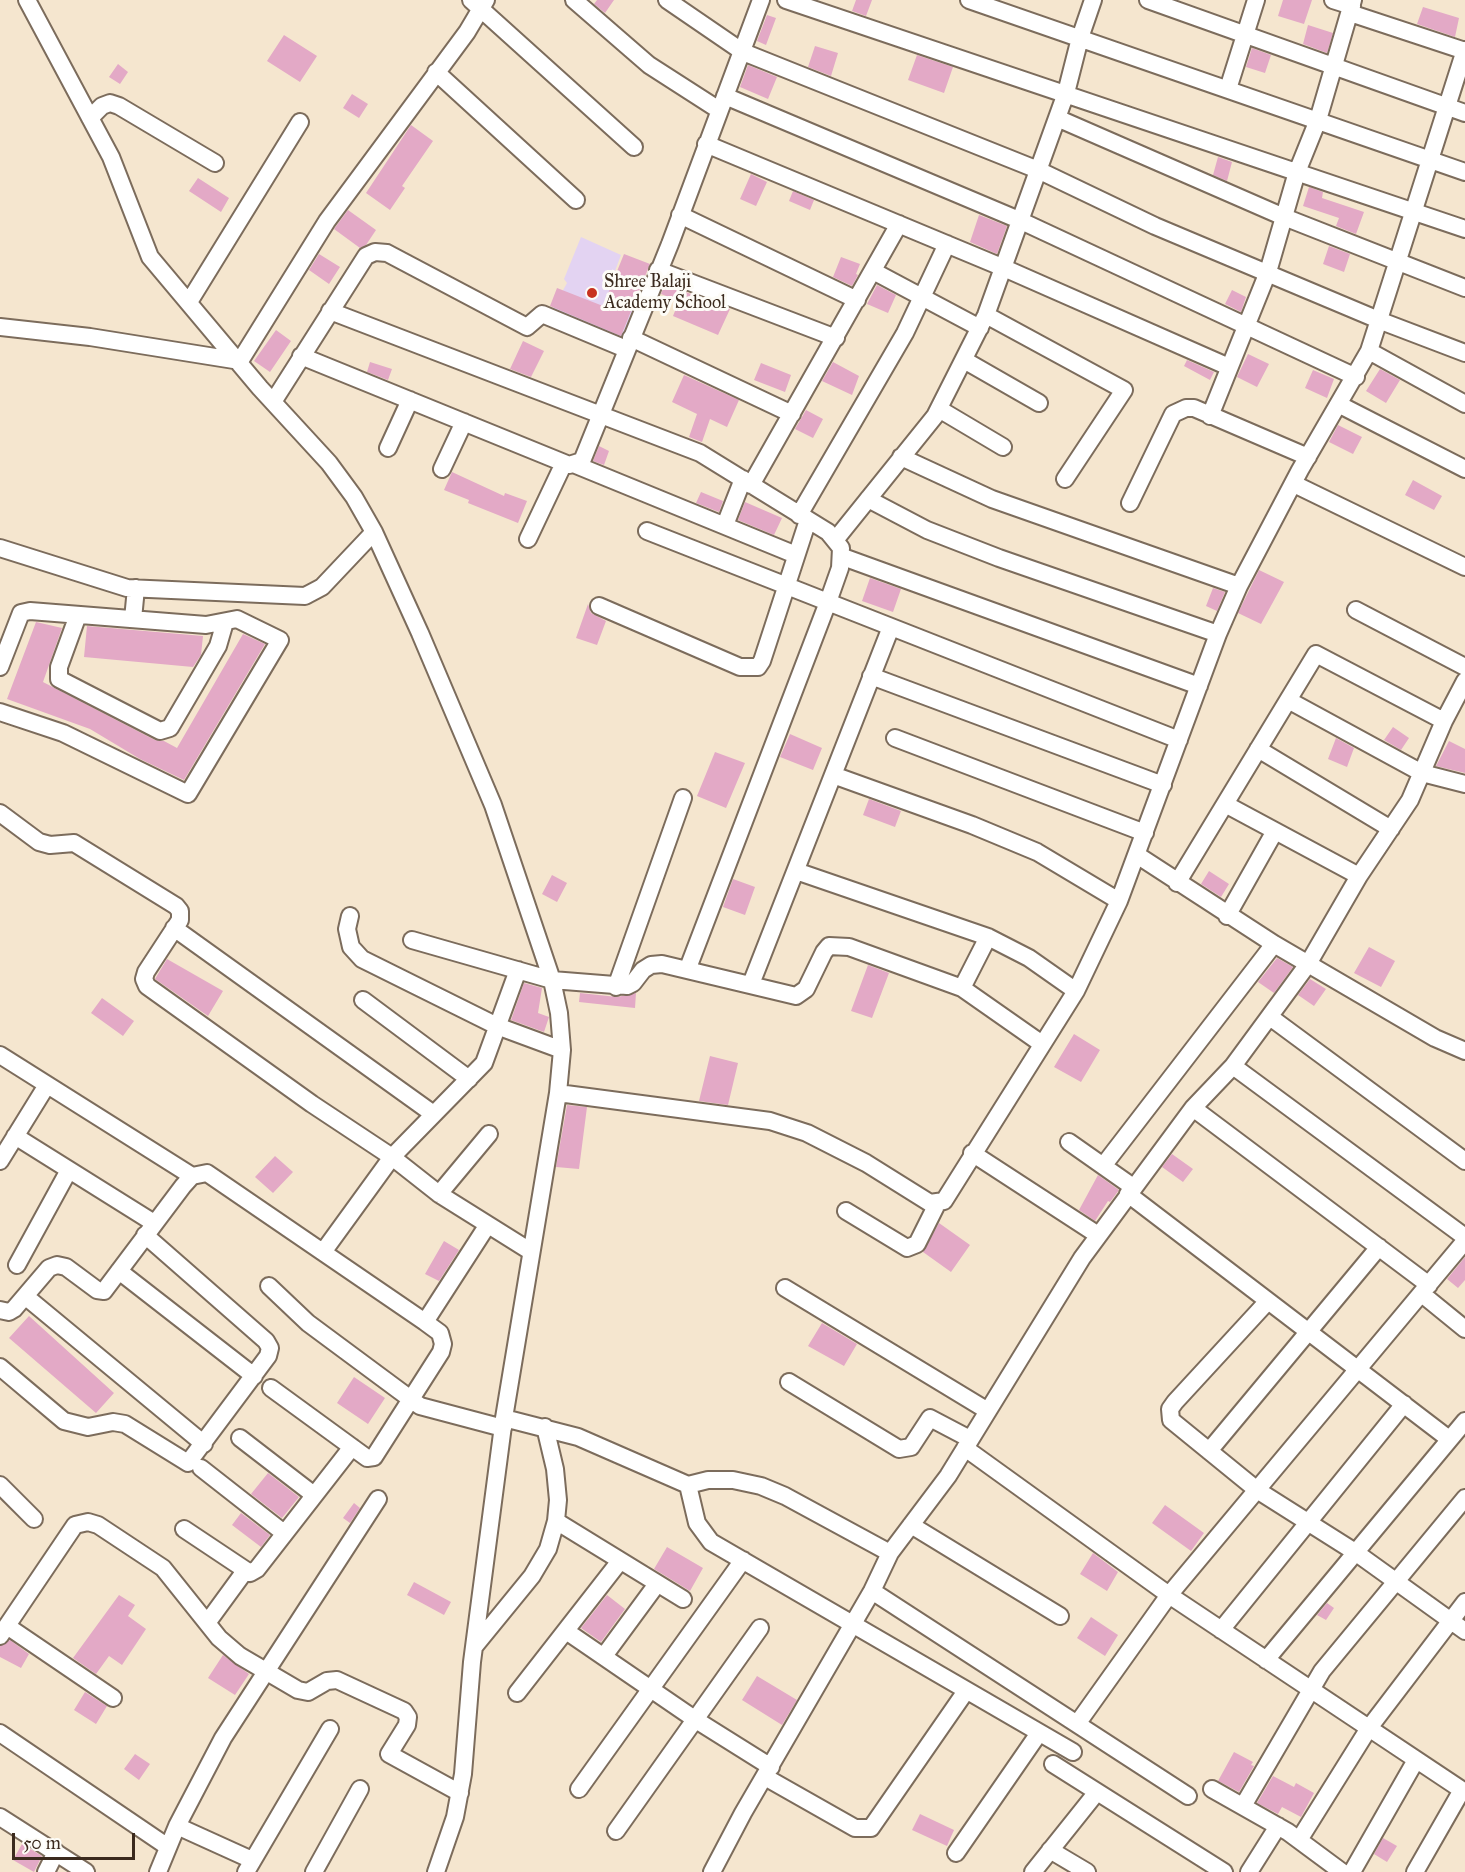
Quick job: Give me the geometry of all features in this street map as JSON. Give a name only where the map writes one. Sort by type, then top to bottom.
[{"type":"street","points":[[27,0],[111,157],[150,258],[273,402],[329,462],[354,497],[374,532],[420,633],[493,805],[552,980],[559,1013],[562,1050],[551,1148],[530,1251],[504,1423],[474,1647],[460,1792],[455,1817],[436,1872]]},
{"type":"street","points":[[574,0],[649,64],[722,103],[1019,220],[1356,377]]},
{"type":"street","points":[[667,0],[743,52],[1038,170],[1155,226],[1381,321],[1465,353]]},
{"type":"street","points":[[528,539],[570,464],[582,461],[680,215],[761,0]]},
{"type":"street","points":[[786,0],[1465,229]]},
{"type":"street","points":[[969,0],[1465,172]]},
{"type":"street","points":[[836,539],[939,410],[983,322],[1066,93],[1080,38],[1093,0]]},
{"type":"street","points":[[1149,0],[1465,113]]},
{"type":"street","points":[[1228,89],[1256,0]]},
{"type":"street","points":[[558,1094],[710,1111],[770,1121],[807,1133],[866,1163],[930,1203],[937,1204],[944,1201],[972,1153],[1076,991],[1119,901],[1218,634],[1239,586],[1308,457],[1370,351],[1381,321],[1413,211],[1465,51],[1332,0]]},
{"type":"street","points":[[240,361],[327,222],[436,72],[468,32],[480,3],[634,147]]},
{"type":"street","points":[[1209,416],[1248,327],[1268,272],[1297,172],[1318,120],[1351,6]]},
{"type":"street","points":[[436,72],[576,200]]},
{"type":"street","points":[[90,118],[102,106],[110,103],[119,106],[215,163]]},
{"type":"street","points":[[1057,118],[1284,217],[1398,264],[1465,288]]},
{"type":"street","points":[[189,302],[300,122]]},
{"type":"street","points":[[706,144],[1004,268],[1229,367]]},
{"type":"street","points":[[680,215],[857,300]]},
{"type":"street","points":[[725,525],[747,482],[792,414],[836,338],[899,224]]},
{"type":"street","points":[[599,606],[740,667],[750,669],[758,667],[787,586],[804,518],[905,333],[947,244]]},
{"type":"street","points":[[273,402],[366,256],[375,252],[387,253],[527,327],[542,314],[628,344],[792,414]]},
{"type":"street","points":[[658,270],[836,338]]},
{"type":"street","points":[[873,271],[922,297],[983,322],[1124,390],[1065,479]]},
{"type":"street","points":[[330,311],[700,453],[836,539],[843,557],[828,602],[688,968]]},
{"type":"street","points":[[0,327],[90,337],[240,361]]},
{"type":"street","points":[[1370,351],[1465,404]]},
{"type":"street","points":[[301,356],[795,555]]},
{"type":"street","points":[[964,360],[1039,403]]},
{"type":"street","points":[[388,448],[410,400]]},
{"type":"street","points":[[1340,405],[1465,469]]},
{"type":"street","points":[[1130,503],[1173,414],[1194,408],[1308,457]]},
{"type":"street","points":[[939,410],[1003,447]]},
{"type":"street","points":[[442,469],[464,423]]},
{"type":"street","points":[[902,457],[992,499],[1239,586]]},
{"type":"street","points":[[1294,483],[1465,567]]},
{"type":"street","points":[[868,499],[927,530],[989,554],[1218,634]]},
{"type":"street","points":[[647,531],[1179,740]]},
{"type":"street","points":[[0,548],[54,567],[136,588],[305,597],[322,587],[374,532]]},
{"type":"street","points":[[843,557],[1199,686]]},
{"type":"street","points":[[133,619],[136,588]]},
{"type":"street","points":[[0,666],[21,613],[30,610],[206,625],[237,619],[280,640],[188,794],[63,734],[0,712]]},
{"type":"street","points":[[1356,610],[1465,667]]},
{"type":"street","points":[[78,615],[59,667],[58,679],[160,731],[170,728],[218,646],[225,622]]},
{"type":"street","points":[[751,984],[891,627]]},
{"type":"street","points":[[1177,883],[1316,654],[1444,721]]},
{"type":"street","points":[[872,676],[1163,785]]},
{"type":"street","points":[[712,1872],[851,1624],[872,1591],[890,1552],[948,1476],[1098,1235],[1193,1108],[1233,1066],[1308,964],[1359,876],[1410,800],[1444,721],[1465,681]]},
{"type":"street","points":[[1288,700],[1422,773],[1465,784]]},
{"type":"street","points":[[895,738],[1145,833]]},
{"type":"street","points":[[1258,749],[1391,829]]},
{"type":"street","points":[[833,775],[972,825],[1036,852],[1119,901]]},
{"type":"street","points":[[616,987],[683,798]]},
{"type":"street","points":[[1225,804],[1359,876]]},
{"type":"street","points":[[0,813],[39,842],[74,843],[176,906],[180,911],[180,920],[146,972],[144,979],[147,986],[312,1104],[392,1157],[440,1194],[487,1226],[530,1251]]},
{"type":"street","points":[[1227,916],[1275,831]]},
{"type":"street","points":[[1137,855],[1227,916],[1435,1038],[1465,1051]]},
{"type":"street","points":[[796,871],[988,937],[1029,957],[1076,991]]},
{"type":"street","points":[[350,916],[347,930],[351,947],[362,959],[497,1026],[562,1050]]},
{"type":"street","points":[[174,928],[432,1113]]},
{"type":"street","points":[[962,988],[988,937]]},
{"type":"street","points":[[412,940],[552,980],[616,987],[633,983],[642,970],[651,965],[688,968],[790,995],[801,994],[824,952],[829,946],[838,945],[962,988],[1042,1044]]},
{"type":"street","points":[[1103,1166],[1274,944]]},
{"type":"street","points":[[323,1252],[392,1157],[432,1113],[483,1063],[518,970]]},
{"type":"street","points":[[363,1000],[469,1079]]},
{"type":"street","points":[[1270,1017],[1465,1161]]},
{"type":"street","points":[[0,1055],[192,1176]]},
{"type":"street","points":[[1077,1724],[1168,1595],[1463,1245],[1233,1066]]},
{"type":"street","points":[[0,1161],[47,1085]]},
{"type":"street","points":[[1193,1108],[1379,1247],[1465,1329]]},
{"type":"street","points":[[440,1194],[489,1134]]},
{"type":"street","points":[[0,1366],[64,1420],[75,1426],[87,1427],[113,1422],[125,1424],[188,1463],[254,1376],[268,1356],[270,1348],[266,1341],[149,1229],[69,1170],[15,1136]]},
{"type":"street","points":[[1069,1142],[1103,1166],[1268,1301],[1449,1439]]},
{"type":"street","points":[[972,1153],[1098,1235]]},
{"type":"street","points":[[17,1265],[69,1170]]},
{"type":"street","points":[[0,1310],[9,1312],[14,1309],[49,1268],[57,1265],[66,1267],[97,1290],[108,1288],[149,1229],[192,1176],[200,1173],[216,1177],[440,1333],[443,1344],[374,1457],[367,1458],[272,1388]]},
{"type":"street","points":[[846,1211],[907,1248],[916,1244],[937,1204]]},
{"type":"street","points":[[425,1322],[487,1226]]},
{"type":"street","points":[[1209,1451],[1379,1247]]},
{"type":"street","points":[[119,1271],[254,1376]]},
{"type":"street","points":[[268,1286],[308,1323],[420,1406],[454,1417],[545,1427],[578,1437],[688,1485],[708,1480],[732,1480],[761,1486],[890,1552]]},
{"type":"street","points":[[784,1288],[988,1411]]},
{"type":"street","points":[[25,1296],[204,1444]]},
{"type":"street","points":[[1268,1301],[1170,1410],[1169,1415],[1174,1424],[1257,1490],[1355,1552],[1465,1631]]},
{"type":"street","points":[[789,1382],[899,1449],[911,1447],[930,1418],[968,1444],[1168,1595],[1464,1791],[1415,1872]]},
{"type":"street","points":[[1221,1630],[1404,1404]]},
{"type":"street","points":[[1266,1660],[1465,1421]]},
{"type":"street","points":[[474,1647],[532,1576],[548,1549],[556,1521],[558,1500],[555,1469],[545,1427]]},
{"type":"street","points":[[240,1437],[314,1495]]},
{"type":"street","points":[[184,1529],[245,1572],[250,1573],[257,1569],[352,1447]]},
{"type":"street","points":[[201,1468],[284,1533]]},
{"type":"street","points":[[0,1485],[34,1519]]},
{"type":"street","points":[[688,1485],[703,1533],[711,1542],[1073,1752]]},
{"type":"street","points":[[1243,1806],[1311,1690],[1341,1646],[1465,1498]]},
{"type":"street","points":[[158,1872],[177,1826],[223,1738],[378,1499]]},
{"type":"street","points":[[556,1521],[683,1599]]},
{"type":"street","points":[[113,1698],[3,1631],[75,1526],[88,1522],[143,1553],[163,1568],[207,1623],[240,1656],[298,1690],[309,1692],[327,1681],[347,1682],[404,1711],[408,1717],[407,1725],[389,1754],[460,1792]]},
{"type":"street","points":[[911,1525],[1060,1616]]},
{"type":"street","points":[[579,1789],[743,1560]]},
{"type":"street","points":[[517,1694],[620,1561]]},
{"type":"street","points":[[207,1623],[245,1572]]},
{"type":"street","points":[[604,1656],[657,1584]]},
{"type":"street","points":[[872,1591],[1188,1797]]},
{"type":"street","points":[[1299,1840],[1369,1728],[1449,1620],[1465,1602]]},
{"type":"street","points":[[616,1831],[760,1628]]},
{"type":"street","points":[[566,1631],[768,1772],[855,1828],[870,1828],[966,1691]]},
{"type":"street","points":[[177,1826],[249,1866],[330,1729]]},
{"type":"street","points":[[0,1733],[168,1847]]},
{"type":"street","points":[[956,1853],[1040,1733]]},
{"type":"street","points":[[1352,1872],[1416,1760]]},
{"type":"street","points":[[1053,1764],[1224,1872]]},
{"type":"street","points":[[314,1872],[360,1789]]},
{"type":"street","points":[[1212,1789],[1278,1826],[1342,1872]]},
{"type":"street","points":[[1033,1872],[1097,1792]]},
{"type":"street","points":[[0,1817],[86,1872]]},
{"type":"street","points":[[1249,1872],[1278,1826]]},
{"type":"street","points":[[1050,1850],[1087,1872]]},
{"type":"street","points":[[45,1872],[56,1852]]},
{"type":"shaded area","name":"Shree Balaji Academy School","points":[[581,237],[621,255],[609,287],[638,300],[619,342],[550,314],[567,283],[564,279]]},
{"type":"building","points":[[597,0],[614,0],[605,13],[594,4]]},
{"type":"building","points":[[856,0],[872,0],[866,16],[852,11]]},
{"type":"building","points":[[1283,0],[1312,0],[1304,24],[1278,16]]},
{"type":"building","points":[[1423,7],[1459,18],[1455,37],[1417,24]]},
{"type":"building","points":[[767,15],[776,18],[766,45],[757,41]]},
{"type":"building","points":[[1308,25],[1333,33],[1327,53],[1303,44]]},
{"type":"building","points":[[284,35],[317,56],[300,82],[267,61]]},
{"type":"building","points":[[815,46],[838,53],[831,76],[808,67]]},
{"type":"building","points":[[1252,48],[1271,55],[1265,73],[1246,67]]},
{"type":"building","points":[[917,55],[953,67],[944,93],[908,80]]},
{"type":"building","points":[[118,64],[128,72],[120,84],[109,77]]},
{"type":"building","points":[[748,65],[777,77],[768,99],[740,87]]},
{"type":"building","points":[[352,94],[368,104],[359,118],[343,108]]},
{"type":"building","points":[[411,125],[433,141],[402,186],[405,188],[390,210],[366,193]]},
{"type":"building","points":[[1218,157],[1232,162],[1227,181],[1213,175]]},
{"type":"building","points":[[751,174],[767,182],[756,206],[740,199]]},
{"type":"building","points":[[198,178],[229,198],[221,212],[189,191]]},
{"type":"building","points":[[1309,187],[1323,192],[1322,198],[1364,212],[1356,234],[1336,226],[1339,218],[1303,206]]},
{"type":"building","points":[[793,191],[814,200],[810,210],[789,201]]},
{"type":"building","points":[[348,210],[376,230],[366,245],[360,248],[334,229]]},
{"type":"building","points":[[979,215],[1007,226],[997,254],[970,242]]},
{"type":"building","points":[[1329,246],[1350,254],[1344,272],[1323,264]]},
{"type":"building","points":[[319,254],[340,267],[329,284],[309,270]]},
{"type":"building","points":[[624,254],[650,264],[621,336],[550,306],[557,288],[603,306]]},
{"type":"building","points":[[841,257],[860,264],[856,274],[858,275],[852,286],[833,277]]},
{"type":"building","points":[[665,284],[730,309],[718,335],[673,316],[679,301],[661,294]]},
{"type":"building","points":[[877,285],[896,295],[888,313],[867,304]]},
{"type":"building","points":[[1232,290],[1246,297],[1241,312],[1225,304]]},
{"type":"building","points":[[276,330],[291,341],[270,372],[254,361]]},
{"type":"building","points":[[523,341],[544,351],[531,377],[510,369]]},
{"type":"building","points":[[1248,354],[1269,364],[1257,387],[1237,377]]},
{"type":"building","points":[[1187,360],[1214,372],[1210,380],[1184,366]]},
{"type":"building","points":[[370,362],[392,369],[388,380],[367,372]]},
{"type":"building","points":[[833,362],[859,376],[852,395],[822,381]]},
{"type":"building","points":[[761,363],[791,375],[785,392],[754,380]]},
{"type":"building","points":[[1380,369],[1400,380],[1386,403],[1366,391]]},
{"type":"building","points":[[1313,370],[1334,379],[1327,398],[1305,388]]},
{"type":"building","points":[[684,375],[739,400],[727,427],[710,419],[702,442],[689,437],[697,414],[672,402]]},
{"type":"building","points":[[806,410],[823,419],[813,438],[795,429]]},
{"type":"building","points":[[1338,425],[1362,437],[1353,454],[1329,442]]},
{"type":"building","points":[[599,446],[609,451],[604,465],[593,461]]},
{"type":"building","points":[[452,472],[504,496],[505,493],[527,501],[518,523],[468,503],[469,500],[444,490]]},
{"type":"building","points":[[1413,480],[1442,496],[1434,510],[1405,495]]},
{"type":"building","points":[[701,492],[723,501],[719,512],[696,503]]},
{"type":"building","points":[[745,502],[782,518],[774,535],[738,520]]},
{"type":"building","points":[[1259,570],[1284,582],[1261,624],[1238,613]]},
{"type":"building","points":[[870,578],[901,589],[893,612],[862,601]]},
{"type":"building","points":[[1213,588],[1225,592],[1217,611],[1206,606]]},
{"type":"building","points":[[588,604],[591,613],[606,621],[597,645],[576,638]]},
{"type":"building","points":[[36,622],[62,628],[43,682],[155,740],[164,741],[177,748],[243,634],[265,644],[184,780],[140,759],[90,729],[7,699]]},
{"type":"building","points":[[87,626],[203,636],[201,655],[193,667],[84,657]]},
{"type":"building","points":[[1393,727],[1409,738],[1401,750],[1384,740]]},
{"type":"building","points":[[790,734],[822,748],[813,770],[780,757]]},
{"type":"building","points":[[1336,738],[1354,748],[1347,767],[1328,759]]},
{"type":"building","points":[[1449,741],[1465,749],[1465,773],[1436,766]]},
{"type":"building","points":[[715,752],[745,763],[726,808],[697,796]]},
{"type":"building","points":[[869,799],[901,811],[895,827],[863,815]]},
{"type":"building","points":[[1209,871],[1229,884],[1221,897],[1201,884]]},
{"type":"building","points":[[552,875],[567,883],[557,902],[542,894]]},
{"type":"building","points":[[733,879],[755,887],[745,915],[723,907]]},
{"type":"building","points":[[1369,947],[1395,961],[1381,987],[1354,973]]},
{"type":"building","points":[[1277,958],[1293,967],[1274,993],[1258,982]]},
{"type":"building","points":[[167,959],[223,991],[208,1016],[155,979]]},
{"type":"building","points":[[868,965],[889,973],[872,1018],[851,1011]]},
{"type":"building","points":[[1310,979],[1326,989],[1314,1006],[1298,995]]},
{"type":"building","points":[[524,983],[542,988],[538,1013],[549,1017],[544,1032],[511,1020]]},
{"type":"building","points":[[580,993],[617,997],[636,993],[635,1008],[579,1002]]},
{"type":"building","points":[[102,998],[134,1021],[123,1036],[91,1013]]},
{"type":"building","points":[[1074,1034],[1100,1050],[1081,1082],[1054,1067]]},
{"type":"building","points":[[710,1056],[738,1063],[728,1105],[699,1101]]},
{"type":"building","points":[[567,1105],[587,1107],[579,1169],[556,1167]]},
{"type":"building","points":[[1172,1154],[1193,1169],[1183,1182],[1162,1167]]},
{"type":"building","points":[[275,1156],[293,1172],[273,1193],[255,1177]]},
{"type":"building","points":[[1098,1175],[1119,1190],[1110,1202],[1108,1201],[1095,1221],[1079,1210]]},
{"type":"building","points":[[939,1223],[970,1245],[951,1272],[923,1252]]},
{"type":"building","points":[[444,1241],[459,1250],[439,1281],[425,1274]]},
{"type":"building","points":[[1465,1257],[1465,1280],[1458,1288],[1447,1279]]},
{"type":"building","points":[[29,1316],[114,1393],[96,1413],[9,1338]]},
{"type":"building","points":[[822,1323],[857,1344],[844,1366],[808,1346]]},
{"type":"building","points":[[354,1377],[385,1398],[368,1424],[337,1403]]},
{"type":"building","points":[[268,1473],[299,1497],[282,1518],[251,1494]]},
{"type":"building","points":[[354,1503],[360,1508],[350,1523],[343,1518]]},
{"type":"building","points":[[1165,1505],[1204,1533],[1191,1551],[1152,1523]]},
{"type":"building","points":[[241,1513],[270,1535],[261,1547],[232,1525]]},
{"type":"building","points":[[667,1547],[703,1568],[690,1591],[654,1569]]},
{"type":"building","points":[[1093,1553],[1118,1572],[1107,1591],[1080,1574]]},
{"type":"building","points":[[414,1582],[451,1602],[444,1615],[407,1595]]},
{"type":"building","points":[[119,1595],[135,1605],[128,1616],[146,1629],[122,1665],[109,1656],[96,1674],[73,1658]]},
{"type":"building","points":[[607,1595],[625,1609],[601,1642],[581,1628]]},
{"type":"building","points":[[1327,1603],[1334,1608],[1326,1620],[1317,1615]]},
{"type":"building","points":[[1091,1617],[1118,1635],[1105,1656],[1077,1638]]},
{"type":"building","points":[[10,1640],[29,1654],[21,1668],[0,1657],[0,1646]]},
{"type":"building","points":[[223,1655],[249,1674],[235,1695],[208,1678]]},
{"type":"building","points":[[757,1676],[797,1700],[782,1725],[742,1700]]},
{"type":"building","points":[[85,1692],[107,1706],[96,1724],[74,1710]]},
{"type":"building","points":[[1234,1752],[1253,1762],[1251,1765],[1254,1766],[1239,1792],[1218,1781]]},
{"type":"building","points":[[135,1754],[150,1764],[139,1780],[124,1769]]},
{"type":"building","points":[[1273,1776],[1294,1787],[1296,1783],[1314,1793],[1301,1817],[1282,1807],[1278,1814],[1257,1803]]},
{"type":"building","points":[[920,1814],[954,1830],[947,1846],[912,1830]]},
{"type":"building","points":[[1383,1838],[1397,1846],[1387,1862],[1374,1854]]},
{"type":"building","points":[[22,1844],[42,1856],[34,1872],[13,1860]]},
{"type":"place","name":"Shree Balaji Academy School","points":[[592,293]]}]
